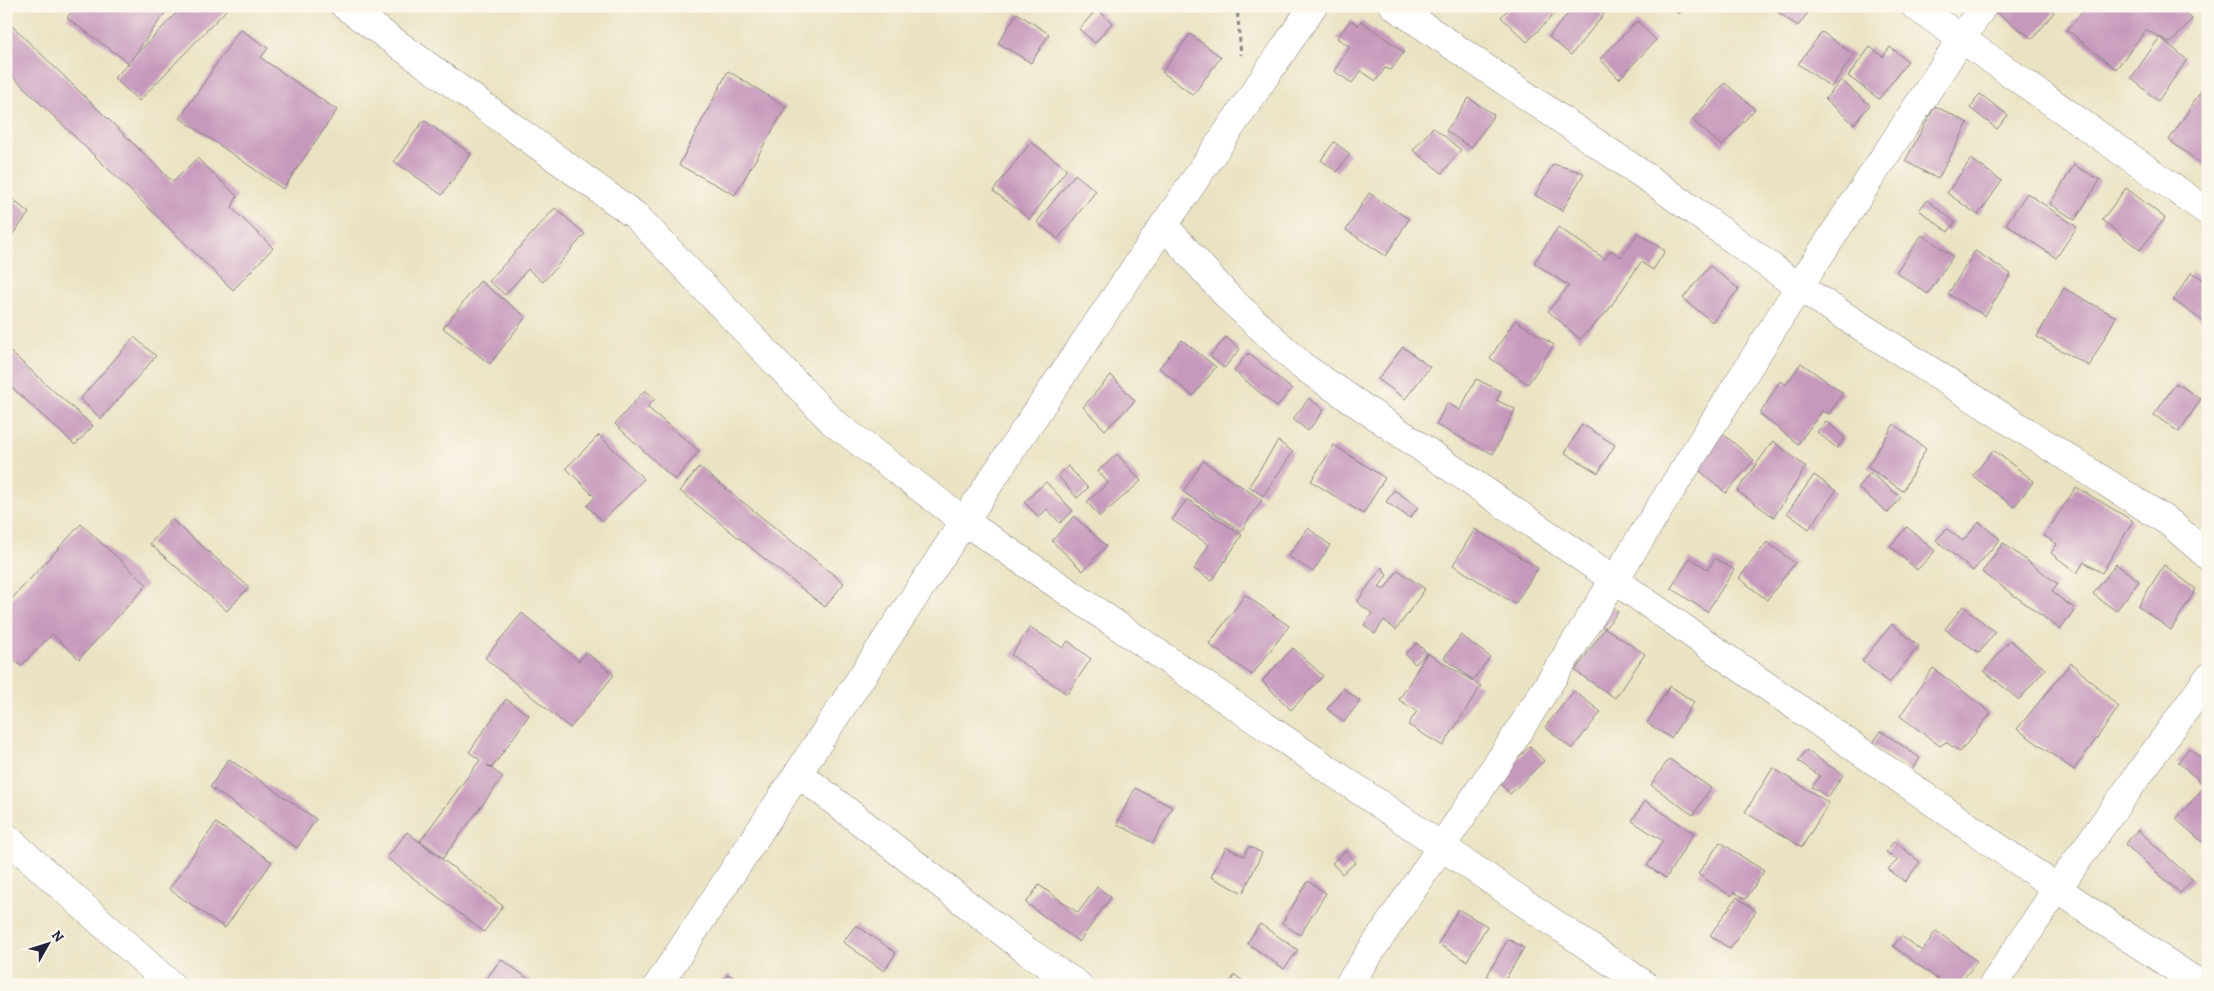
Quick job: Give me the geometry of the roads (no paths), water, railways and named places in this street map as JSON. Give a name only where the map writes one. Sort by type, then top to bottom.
[{"type":"street","points":[[345,6],[636,216],[833,422],[964,521],[1645,985]]},
{"type":"street","points":[[658,985],[964,521],[1313,6]]},
{"type":"street","points":[[1394,6],[1655,183],[1799,288],[2170,523],[2208,556]]},
{"type":"street","points":[[1915,6],[2208,212]]},
{"type":"street","points":[[1348,985],[1443,848],[1512,742],[1613,579],[1799,288],[1984,6]]},
{"type":"street","points":[[1164,225],[1228,297],[1301,365],[2201,985]]},
{"type":"street","points":[[1993,985],[2058,887],[2208,678]]},
{"type":"street","points":[[798,773],[1027,951],[1078,985]]},
{"type":"street","points":[[6,838],[171,985]]}]
